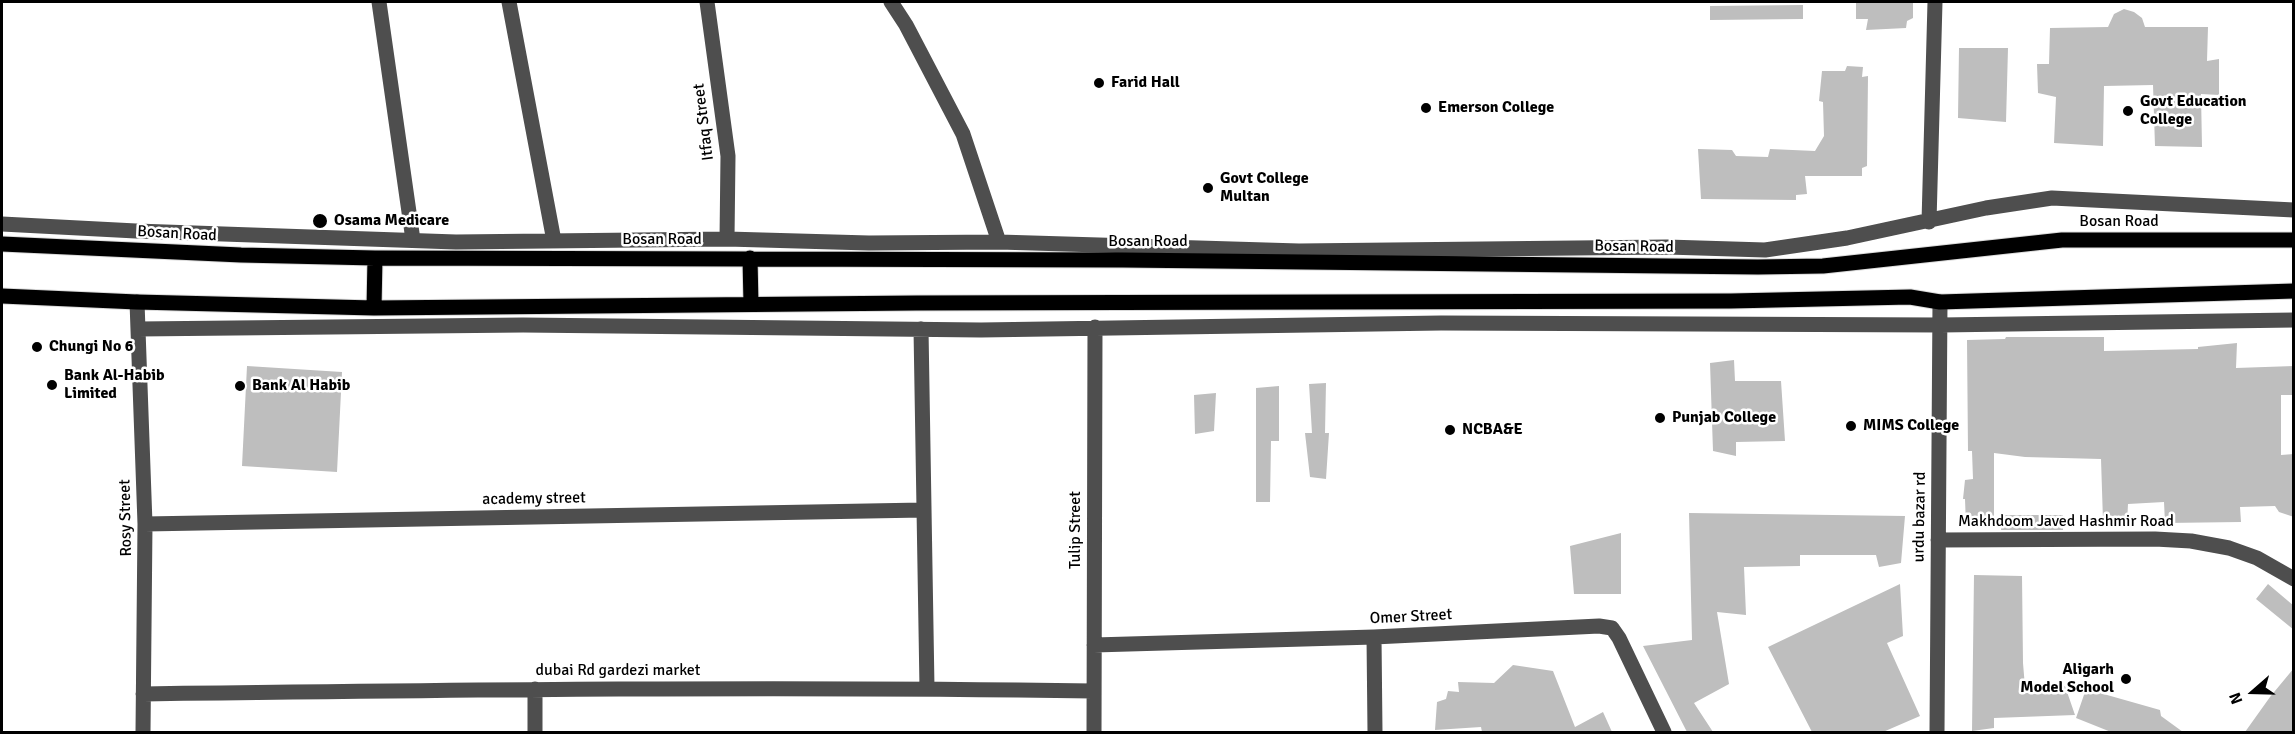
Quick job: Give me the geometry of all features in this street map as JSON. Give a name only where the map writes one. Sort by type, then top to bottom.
[{"type":"main road","name":"Bosan Road","points":[[2,244],[241,255],[375,258],[750,258],[1823,266],[2062,240],[2294,240]]},
{"type":"main road","points":[[374,308],[375,258]]},
{"type":"main road","points":[[750,258],[751,304]]},
{"type":"main road","points":[[2,296],[374,308],[751,304],[1707,301],[1910,297],[1940,302],[2294,291]]},
{"type":"street","points":[[379,2],[413,240]]},
{"type":"street","points":[[509,2],[554,241]]},
{"type":"street","name":"Itfaq Street","points":[[707,2],[728,156],[727,239]]},
{"type":"street","points":[[891,2],[906,25],[963,134],[999,242]]},
{"type":"street","points":[[1929,222],[1935,2]]},
{"type":"street","points":[[2,224],[413,240],[727,239],[869,243],[999,242],[1299,251],[1667,247],[1765,250],[1847,238],[1986,208],[2052,198],[2294,210]]},
{"type":"street","name":"Rosy Street","points":[[137,302],[146,524],[143,732]]},
{"type":"street","name":"urdu bazar rd","points":[[1937,732],[1940,302]]},
{"type":"street","points":[[138,329],[511,325],[981,330],[1441,323],[1941,325],[2294,320]]},
{"type":"street","name":"Tulip Street","points":[[1094,732],[1095,327]]},
{"type":"street","points":[[921,329],[927,688]]},
{"type":"street","name":"academy street","points":[[146,524],[923,510]]},
{"type":"street","name":"Makhdoom Javed Hashmir Road","points":[[1938,540],[2155,539],[2192,541],[2229,548],[2257,558],[2294,579]]},
{"type":"street","name":"Omer Street","points":[[1094,645],[1374,637],[1599,626],[1611,628],[1619,638],[1664,732]]},
{"type":"street","points":[[1374,637],[1375,732]]},
{"type":"street","name":"dubai Rd gardezi market","points":[[143,694],[535,689],[927,688],[1093,691]]},
{"type":"street","points":[[535,689],[535,732]]},
{"type":"building","points":[[1856,2],[1913,2],[1913,18],[1907,21],[1906,28],[1866,30],[1868,19],[1856,19]]},
{"type":"building","points":[[1803,5],[1803,19],[1710,20],[1710,6]]},
{"type":"building","points":[[2124,9],[2142,18],[2145,27],[2208,27],[2207,61],[2219,59],[2219,95],[2201,94],[2202,147],[2155,146],[2153,85],[2104,86],[2103,146],[2054,143],[2056,97],[2038,93],[2037,64],[2049,64],[2050,28],[2108,27],[2114,14]]},
{"type":"building","points":[[1959,48],[2008,48],[2006,122],[1958,118]]},
{"type":"building","points":[[1847,66],[1863,67],[1862,77],[1868,76],[1867,166],[1862,168],[1862,176],[1805,176],[1807,194],[1796,195],[1796,200],[1701,199],[1698,149],[1732,150],[1736,156],[1768,157],[1770,149],[1815,151],[1824,136],[1823,102],[1819,101],[1822,71],[1845,71]]},
{"type":"building","points":[[2006,337],[2104,337],[2104,351],[2198,349],[2198,347],[2237,343],[2236,368],[2294,366],[2294,395],[2281,395],[2281,455],[2294,454],[2294,517],[2279,512],[2275,506],[2240,507],[2241,522],[2165,523],[2164,502],[2128,504],[2127,523],[2103,521],[2101,459],[2025,457],[1994,453],[1994,524],[1966,526],[1965,499],[1963,499],[1965,480],[1973,479],[1972,451],[1968,451],[1967,340],[2005,339]]},
{"type":"building","points":[[1734,360],[1735,381],[1781,381],[1785,441],[1736,442],[1736,456],[1713,451],[1710,363]]},
{"type":"building","points":[[247,366],[342,372],[337,472],[242,466]]},
{"type":"building","points":[[1326,383],[1325,433],[1329,433],[1326,479],[1310,477],[1305,433],[1312,433],[1309,384]]},
{"type":"building","points":[[1279,386],[1279,441],[1271,441],[1270,502],[1256,502],[1256,388]]},
{"type":"building","points":[[1216,393],[1214,431],[1195,434],[1194,395]]},
{"type":"building","points":[[1689,513],[1905,516],[1901,563],[1879,567],[1876,555],[1800,555],[1800,566],[1744,567],[1746,615],[1717,612],[1729,684],[1694,703],[1713,732],[1687,732],[1643,646],[1692,640]]},
{"type":"building","points":[[2003,515],[2063,515],[2063,530],[2001,530]]},
{"type":"building","points":[[1621,533],[1621,594],[1574,594],[1570,546]]},
{"type":"building","points":[[1974,575],[2022,576],[2025,687],[2065,686],[2075,715],[1994,718],[1994,728],[1972,731]]},
{"type":"building","points":[[1900,584],[1903,636],[1887,643],[1920,716],[1883,732],[1812,732],[1768,647]]},
{"type":"building","points":[[2268,584],[2294,606],[2294,630],[2256,599]]},
{"type":"building","points":[[1513,665],[1553,671],[1575,727],[1603,712],[1612,732],[1482,732],[1481,727],[1435,730],[1437,702],[1446,699],[1448,691],[1459,692],[1458,682],[1494,683]]},
{"type":"building","points":[[2294,668],[2294,732],[2245,732],[2270,697]]},
{"type":"building","points":[[2086,689],[2160,710],[2161,716],[2183,732],[2111,732],[2076,718]]},
{"type":"place","name":"Farid Hall","points":[[1099,83]]},
{"type":"place","name":"Emerson College","points":[[1426,108]]},
{"type":"place","name":"Govt Education College","points":[[2128,111]]},
{"type":"place","name":"Govt College Multan","points":[[1208,188]]},
{"type":"place","name":"Osama Medicare","points":[[320,221]]},
{"type":"place","name":"Chungi No 6","points":[[37,347]]},
{"type":"place","name":"Bank Al-Habib Limited","points":[[52,385]]},
{"type":"place","name":"Bank Al Habib","points":[[240,386]]},
{"type":"place","name":"Punjab College","points":[[1660,418]]},
{"type":"place","name":"MIMS College","points":[[1851,426]]},
{"type":"place","name":"NCBA&E","points":[[1450,430]]},
{"type":"place","name":"Aligarh Model School","points":[[2126,679]]}]
